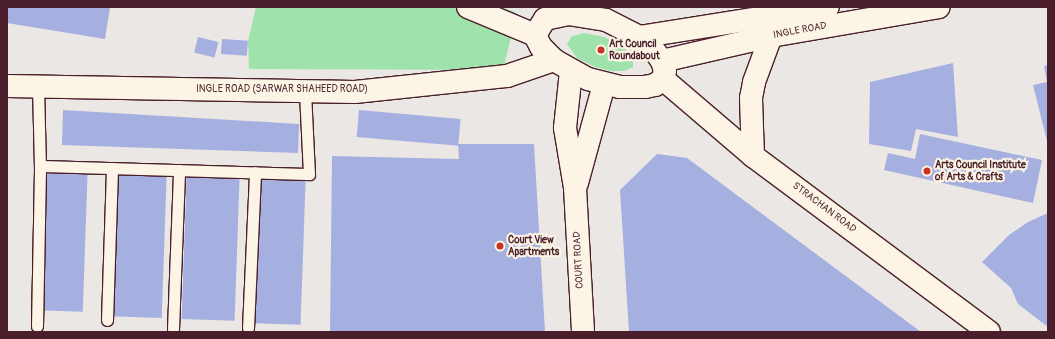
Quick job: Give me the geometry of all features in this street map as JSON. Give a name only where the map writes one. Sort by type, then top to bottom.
[{"type":"main road","points":[[468,7],[535,35],[541,47],[562,66],[604,84],[620,87],[645,87],[655,85],[662,70],[653,49],[639,37],[585,11],[555,15],[545,19],[535,35]]},
{"type":"main road","points":[[533,7],[555,15]]},
{"type":"main road","name":"INGLE ROAD","points":[[639,37],[828,7]]},
{"type":"main road","name":"INGLE ROAD","points":[[662,70],[771,36],[939,7]]},
{"type":"main road","points":[[753,156],[752,92],[771,36]]},
{"type":"main road","name":"INGLE ROAD (SARWAR SHAHEED ROAD)","points":[[7,86],[355,92],[507,76],[562,66]]},
{"type":"main road","name":"COURT ROAD","points":[[562,66],[565,128],[576,188],[583,332]]},
{"type":"main road","name":"STRACHAN ROAD","points":[[662,70],[753,156],[989,332]]},
{"type":"main road","name":"COURT ROAD","points":[[576,188],[604,84]]},
{"type":"lane","points":[[37,326],[40,166],[38,86]]},
{"type":"lane","points":[[40,166],[310,174],[305,92]]},
{"type":"lane","points":[[107,320],[112,168]]},
{"type":"lane","points":[[173,329],[179,170]]},
{"type":"lane","points":[[248,328],[255,172]]},
{"type":"green space","points":[[256,7],[502,7],[517,13],[503,70],[249,69],[248,41]]},
{"type":"green space","points":[[584,33],[604,37],[621,45],[633,58],[633,67],[624,71],[611,71],[595,67],[577,58],[567,44],[572,36]]},
{"type":"building","points":[[7,7],[110,7],[105,39],[7,23]]},
{"type":"building","points":[[198,37],[218,42],[215,58],[194,53]]},
{"type":"building","points":[[222,39],[248,41],[247,56],[221,54]]},
{"type":"building","points":[[953,63],[958,137],[916,129],[911,151],[869,144],[870,82]]},
{"type":"building","points":[[1048,65],[1048,145],[1033,85],[1047,82],[1044,66]]},
{"type":"building","points":[[63,110],[299,124],[298,153],[62,145]]},
{"type":"building","points":[[359,110],[461,119],[458,146],[357,137]]},
{"type":"building","points":[[920,134],[1042,160],[1033,203],[884,170],[888,153],[915,159]]},
{"type":"building","points":[[458,144],[534,144],[545,332],[330,332],[332,156],[459,159]]},
{"type":"building","points":[[657,154],[687,158],[921,332],[629,332],[620,190]]},
{"type":"building","points":[[36,160],[88,162],[83,312],[31,310]]},
{"type":"building","points":[[109,163],[167,165],[162,318],[104,316]]},
{"type":"building","points":[[187,165],[240,167],[235,321],[182,319]]},
{"type":"building","points":[[253,168],[306,170],[301,325],[248,323]]},
{"type":"building","points":[[1048,213],[1048,327],[1018,304],[1011,288],[982,262],[1009,235],[1028,222]]},
{"type":"place","name":"Art Council Roundabout","points":[[601,50]]},
{"type":"place","name":"Arts Council Institute of Arts & Crafts","points":[[927,171]]},
{"type":"place","name":"Court View Apartments","points":[[500,246]]}]
